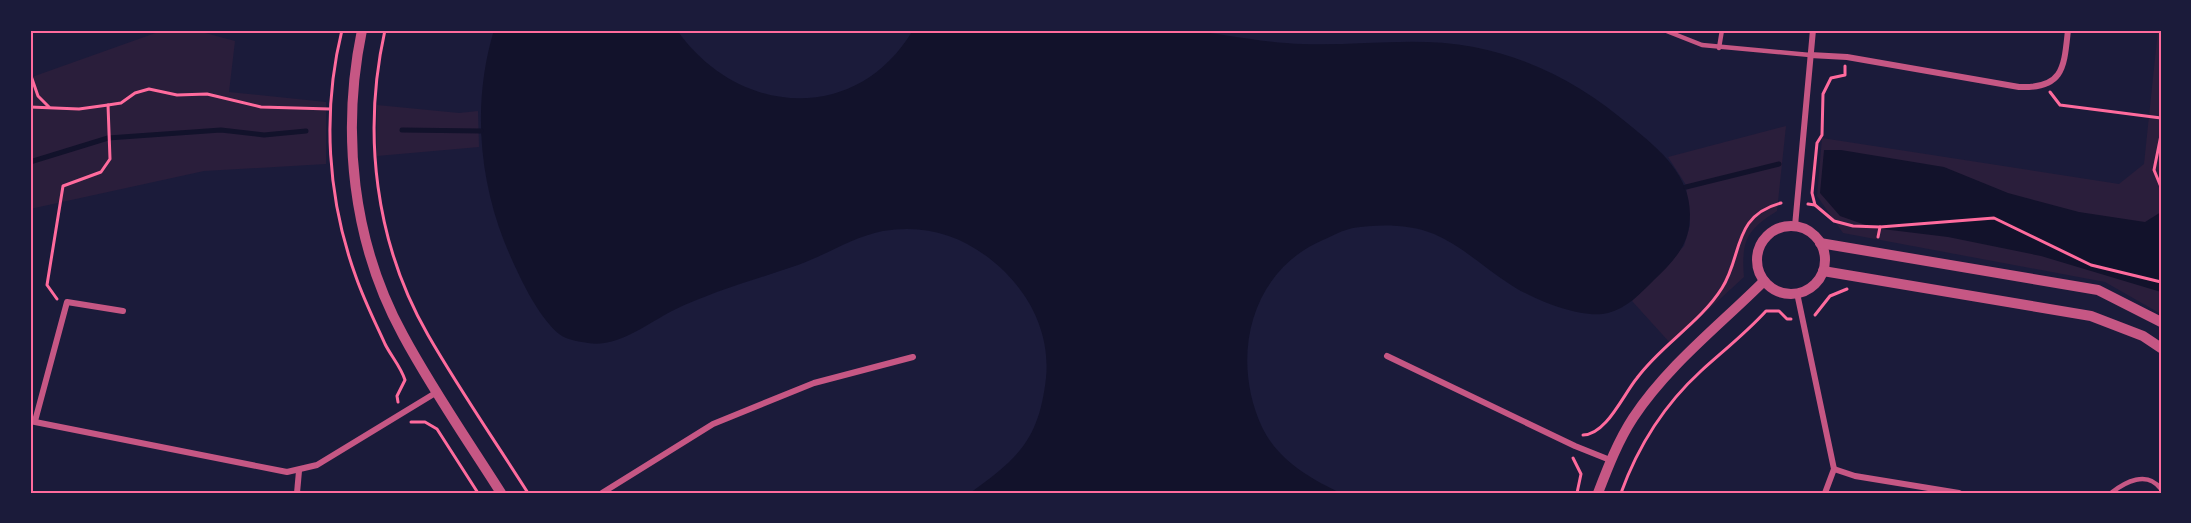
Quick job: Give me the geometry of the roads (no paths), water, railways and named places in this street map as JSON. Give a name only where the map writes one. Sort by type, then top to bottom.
[{"type":"street","points":[[362,30],[355,68],[351,122],[352,158],[362,219],[372,259],[402,334],[501,493]]},
{"type":"street","points":[[1795,226],[1813,30]]},
{"type":"street","points":[[1810,56],[1847,57],[2019,87],[2046,85],[2053,81],[2064,65],[2068,30]]},
{"type":"street","points":[[1795,226],[1814,235],[1820,243],[1824,252],[1823,271],[1813,286],[1797,293],[1779,292],[1764,281],[1757,263],[1761,243],[1775,230],[1795,226]]},
{"type":"street","points":[[1820,243],[2098,290],[2161,321]]},
{"type":"street","points":[[1823,271],[2091,316],[2143,336],[2161,348]]},
{"type":"street","points":[[1598,493],[1610,460],[1632,419],[1664,378],[1764,281]]},
{"type":"street","points":[[1797,293],[1834,470],[1825,493]]},
{"type":"street","points":[[123,312],[66,302],[32,421],[275,471],[298,471],[317,465],[437,392]]},
{"type":"street","points":[[1387,356],[1575,446],[1610,460]]},
{"type":"street","points":[[602,493],[712,424],[814,383],[912,357]]},
{"type":"street","points":[[1834,470],[1856,476],[1959,493]]},
{"type":"street","points":[[297,493],[298,471]]},
{"type":"lane","points":[[1664,30],[1702,45],[1810,56]]},
{"type":"lane","points":[[1719,48],[1722,30]]},
{"type":"lane","points":[[2110,493],[2127,482],[2141,479],[2157,484],[2161,489]]},
{"type":"waterway","points":[[30,162],[108,138],[221,130],[264,135],[306,131]]},
{"type":"waterway","points":[[402,130],[481,131]]},
{"type":"waterway","points":[[1686,187],[1779,164]]}]
